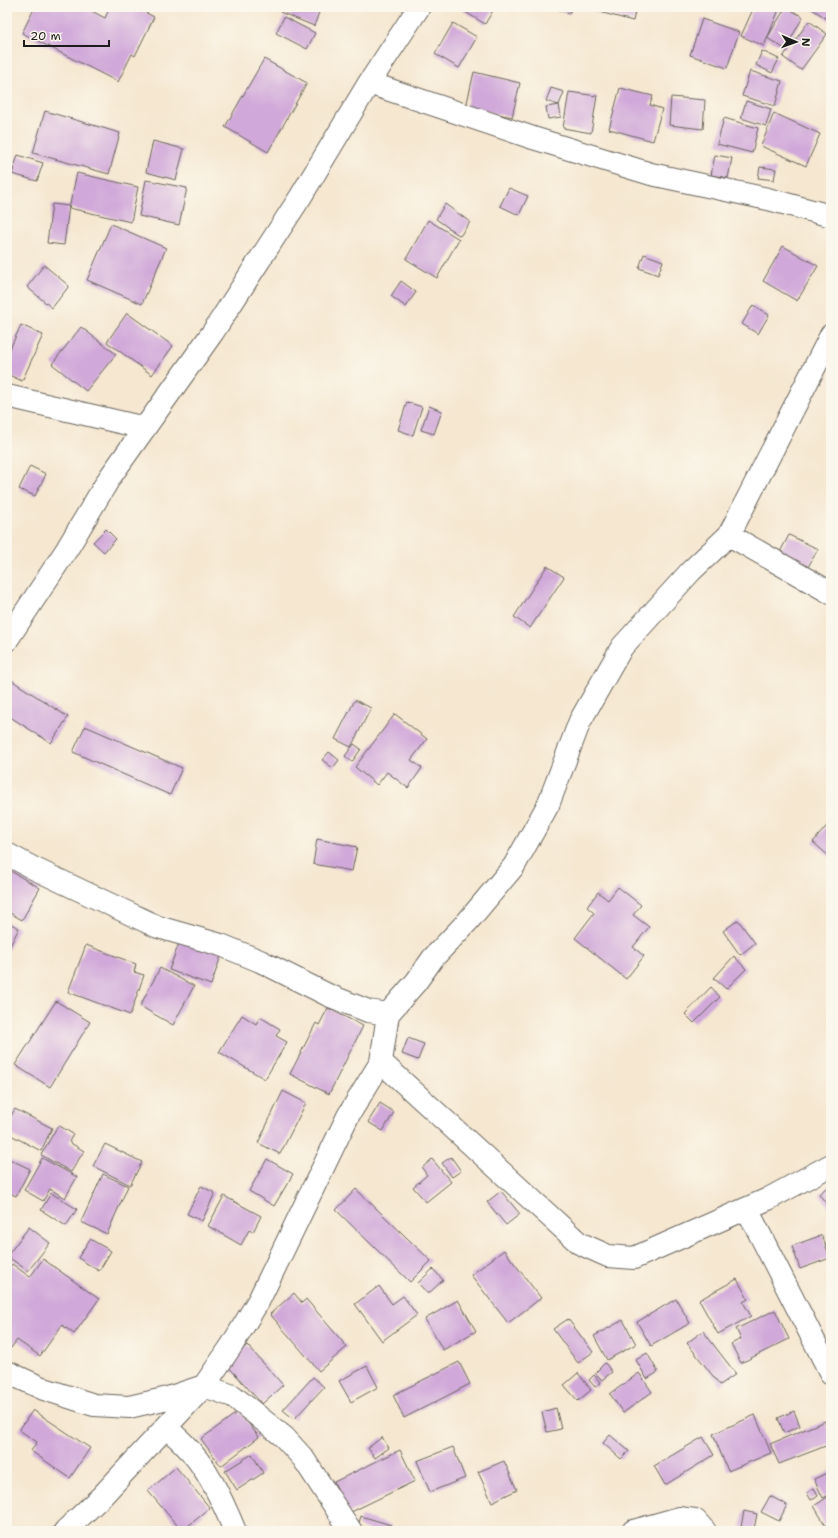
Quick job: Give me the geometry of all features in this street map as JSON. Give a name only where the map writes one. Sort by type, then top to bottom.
[{"type":"street","points":[[7,640],[67,549],[110,477],[213,332],[301,196],[369,83],[419,7]]},
{"type":"street","points":[[369,83],[533,138],[651,174],[768,199],[831,216]]},
{"type":"street","points":[[65,1531],[102,1496],[204,1386],[232,1345],[259,1300],[348,1116],[381,1062],[388,1014],[416,982],[433,958],[468,921],[514,866],[548,805],[580,721],[622,647],[691,571],[729,535],[831,335]]},
{"type":"street","points":[[7,396],[145,428]]},
{"type":"street","points":[[729,535],[831,593]]},
{"type":"street","points":[[7,854],[33,868],[158,927],[221,945],[260,961],[328,995],[368,1011],[388,1014]]},
{"type":"street","points":[[381,1062],[579,1243],[608,1256],[634,1258],[747,1209],[831,1165]]},
{"type":"street","points":[[747,1209],[831,1374]]},
{"type":"street","points":[[7,1372],[44,1389],[94,1405],[129,1407],[168,1398],[204,1386],[233,1396],[284,1437],[303,1458],[351,1531]]},
{"type":"street","points":[[166,1428],[183,1442],[203,1469],[221,1498],[235,1531]]},
{"type":"street","points":[[633,1531],[679,1518],[695,1520],[705,1531]]},
{"type":"building","points":[[35,7],[84,7],[105,18],[110,7],[135,7],[154,17],[135,56],[132,54],[118,82],[22,33]]},
{"type":"building","points":[[282,7],[321,7],[314,26],[280,12]]},
{"type":"building","points":[[457,7],[495,7],[485,24]]},
{"type":"building","points":[[552,7],[572,7],[569,14]]},
{"type":"building","points":[[588,7],[636,7],[633,21],[588,9]]},
{"type":"building","points":[[754,7],[780,7],[764,46],[741,36]]},
{"type":"building","points":[[786,7],[803,17],[785,49],[767,38]]},
{"type":"building","points":[[809,7],[831,7],[830,21]]},
{"type":"building","points":[[284,17],[315,33],[307,49],[276,33]]},
{"type":"building","points":[[702,19],[739,32],[727,68],[690,55]]},
{"type":"building","points":[[809,21],[827,34],[801,70],[783,57]]},
{"type":"building","points":[[453,23],[477,37],[459,68],[435,54]]},
{"type":"building","points":[[762,51],[779,59],[772,73],[756,65]]},
{"type":"building","points":[[264,59],[307,83],[268,152],[225,127]]},
{"type":"building","points":[[750,71],[782,81],[775,106],[742,96]]},
{"type":"building","points":[[474,72],[520,83],[512,117],[466,107]]},
{"type":"building","points":[[551,88],[564,92],[559,105],[546,101]]},
{"type":"building","points":[[620,88],[653,96],[650,105],[662,109],[653,141],[609,129]]},
{"type":"building","points":[[569,92],[597,96],[591,133],[563,128]]},
{"type":"building","points":[[671,97],[705,100],[703,129],[669,125]]},
{"type":"building","points":[[746,101],[771,109],[766,126],[741,118]]},
{"type":"building","points":[[559,105],[561,117],[548,119],[546,107]]},
{"type":"building","points":[[45,111],[120,133],[109,174],[33,153]]},
{"type":"building","points":[[774,113],[820,134],[806,166],[761,146]]},
{"type":"building","points":[[724,118],[758,128],[752,153],[717,144]]},
{"type":"building","points":[[153,141],[184,149],[176,180],[146,172]]},
{"type":"building","points":[[18,155],[43,163],[37,181],[12,174]]},
{"type":"building","points":[[715,155],[732,158],[728,178],[711,175]]},
{"type":"building","points":[[760,167],[776,169],[774,180],[758,178]]},
{"type":"building","points":[[77,173],[138,187],[131,222],[69,208]]},
{"type":"building","points":[[146,180],[187,188],[179,225],[139,216]]},
{"type":"building","points":[[509,188],[528,196],[519,215],[500,206]]},
{"type":"building","points":[[52,204],[69,206],[64,245],[47,243]]},
{"type":"building","points":[[445,204],[470,222],[460,236],[436,219]]},
{"type":"building","points":[[428,220],[459,239],[437,278],[406,259]]},
{"type":"building","points":[[111,224],[166,248],[142,304],[87,280]]},
{"type":"building","points":[[783,246],[818,266],[797,301],[763,281]]},
{"type":"building","points":[[644,254],[663,261],[658,275],[639,268]]},
{"type":"building","points":[[44,265],[69,286],[52,308],[27,287]]},
{"type":"building","points":[[401,281],[416,292],[406,307],[391,296]]},
{"type":"building","points":[[753,305],[769,315],[758,334],[742,324]]},
{"type":"building","points":[[127,313],[173,346],[152,375],[107,342]]},
{"type":"building","points":[[21,325],[43,335],[22,381],[7,374],[7,355]]},
{"type":"building","points":[[81,327],[116,354],[86,391],[52,364]]},
{"type":"building","points":[[407,402],[422,407],[413,435],[398,430]]},
{"type":"building","points":[[429,406],[442,411],[434,434],[421,430]]},
{"type":"building","points":[[30,466],[46,474],[35,496],[19,489]]},
{"type":"building","points":[[106,529],[116,539],[104,552],[93,542]]},
{"type":"building","points":[[789,535],[818,549],[808,567],[780,552]]},
{"type":"building","points":[[547,566],[564,577],[530,628],[514,617]]},
{"type":"building","points":[[11,680],[68,717],[51,743],[7,715],[7,687]]},
{"type":"building","points":[[355,700],[371,708],[351,747],[335,739]]},
{"type":"building","points":[[395,714],[427,739],[411,760],[422,768],[408,788],[387,772],[377,785],[355,767]]},
{"type":"building","points":[[85,726],[182,768],[170,795],[73,752]]},
{"type":"building","points":[[354,744],[361,749],[352,762],[345,756]]},
{"type":"building","points":[[329,752],[339,760],[333,768],[322,760]]},
{"type":"building","points":[[831,821],[831,858],[813,842]]},
{"type":"building","points":[[317,839],[357,847],[352,871],[313,864]]},
{"type":"building","points":[[7,869],[40,888],[22,920],[10,913],[7,918]]},
{"type":"building","points":[[618,887],[641,905],[633,915],[649,927],[633,947],[644,956],[626,979],[575,938],[594,913],[587,907],[598,892],[608,900]]},
{"type":"building","points":[[738,920],[755,943],[740,955],[723,931]]},
{"type":"building","points":[[7,922],[19,928],[7,952]]},
{"type":"building","points":[[182,935],[223,950],[211,985],[169,970]]},
{"type":"building","points":[[86,945],[136,964],[134,972],[144,975],[130,1015],[68,992]]},
{"type":"building","points":[[734,956],[746,969],[726,989],[714,978]]},
{"type":"building","points":[[160,968],[194,986],[173,1025],[140,1006]]},
{"type":"building","points":[[711,987],[720,997],[694,1023],[685,1014]]},
{"type":"building","points":[[56,1001],[90,1022],[50,1087],[15,1065]]},
{"type":"building","points":[[328,1008],[363,1026],[329,1094],[290,1074],[316,1023],[319,1025]]},
{"type":"building","points":[[242,1015],[256,1024],[260,1017],[280,1029],[276,1036],[287,1042],[265,1079],[219,1052]]},
{"type":"building","points":[[408,1038],[424,1044],[418,1060],[402,1054]]},
{"type":"building","points":[[283,1091],[306,1103],[280,1154],[258,1143]]},
{"type":"building","points":[[380,1103],[394,1112],[383,1131],[368,1122]]},
{"type":"building","points":[[15,1109],[52,1128],[41,1151],[7,1133],[7,1123]]},
{"type":"building","points":[[58,1125],[73,1134],[69,1142],[84,1151],[71,1172],[41,1155]]},
{"type":"building","points":[[105,1144],[142,1162],[130,1185],[93,1166]]},
{"type":"building","points":[[451,1157],[461,1171],[452,1177],[442,1163]]},
{"type":"building","points":[[7,1158],[30,1169],[16,1196],[7,1192]]},
{"type":"building","points":[[42,1158],[77,1177],[65,1198],[50,1189],[43,1201],[24,1190]]},
{"type":"building","points":[[267,1159],[293,1174],[274,1206],[249,1191]]},
{"type":"building","points":[[432,1159],[451,1182],[426,1202],[413,1187],[427,1175],[422,1168]]},
{"type":"building","points":[[103,1174],[128,1186],[107,1234],[81,1222]]},
{"type":"building","points":[[831,1184],[831,1210],[819,1194]]},
{"type":"building","points":[[201,1186],[215,1193],[202,1221],[187,1214]]},
{"type":"building","points":[[356,1189],[431,1261],[410,1282],[336,1210]]},
{"type":"building","points":[[501,1191],[520,1214],[506,1225],[487,1202]]},
{"type":"building","points":[[51,1193],[77,1209],[66,1226],[41,1210]]},
{"type":"building","points":[[224,1196],[261,1216],[253,1232],[249,1230],[241,1245],[208,1226]]},
{"type":"building","points":[[29,1227],[50,1243],[28,1271],[7,1256]]},
{"type":"building","points":[[822,1235],[830,1258],[800,1269],[792,1246]]},
{"type":"building","points":[[90,1239],[111,1251],[99,1271],[78,1258]]},
{"type":"building","points":[[504,1250],[541,1298],[508,1323],[471,1275]]},
{"type":"building","points":[[43,1259],[99,1299],[74,1334],[62,1325],[40,1356],[17,1340],[11,1348],[7,1345],[7,1271],[12,1264],[30,1277]]},
{"type":"building","points":[[433,1269],[443,1280],[428,1294],[418,1283]]},
{"type":"building","points":[[737,1279],[748,1299],[743,1302],[751,1316],[718,1334],[699,1300]]},
{"type":"building","points":[[379,1286],[392,1304],[403,1296],[417,1315],[382,1341],[355,1304]]},
{"type":"building","points":[[294,1293],[302,1303],[306,1299],[347,1347],[319,1371],[270,1314]]},
{"type":"building","points":[[676,1299],[690,1323],[651,1346],[637,1322]]},
{"type":"building","points":[[458,1300],[476,1331],[443,1350],[425,1319]]},
{"type":"building","points":[[775,1310],[789,1339],[741,1363],[731,1344],[741,1339],[736,1329]]},
{"type":"building","points":[[568,1319],[593,1352],[578,1363],[553,1329]]},
{"type":"building","points":[[623,1320],[636,1344],[607,1360],[594,1336]]},
{"type":"building","points":[[703,1331],[736,1374],[720,1385],[687,1343]]},
{"type":"building","points":[[247,1345],[283,1385],[262,1404],[226,1364]]},
{"type":"building","points":[[647,1353],[658,1372],[647,1379],[636,1360]]},
{"type":"building","points":[[459,1362],[470,1384],[404,1418],[393,1395]]},
{"type":"building","points":[[605,1363],[612,1372],[602,1380],[595,1373]]},
{"type":"building","points":[[367,1366],[378,1387],[351,1402],[339,1381]]},
{"type":"building","points":[[578,1373],[591,1390],[578,1401],[564,1385]]},
{"type":"building","points":[[639,1373],[652,1392],[623,1413],[610,1394]]},
{"type":"building","points":[[594,1375],[601,1383],[595,1387],[589,1380]]},
{"type":"building","points":[[313,1377],[324,1387],[294,1419],[283,1410]]},
{"type":"building","points":[[556,1408],[561,1429],[547,1432],[542,1412]]},
{"type":"building","points":[[33,1410],[90,1448],[70,1478],[31,1451],[37,1442],[19,1430]]},
{"type":"building","points":[[239,1411],[259,1437],[221,1466],[201,1439]]},
{"type":"building","points":[[794,1411],[800,1426],[784,1433],[778,1418]]},
{"type":"building","points":[[755,1415],[771,1453],[728,1471],[713,1434]]},
{"type":"building","points":[[825,1421],[831,1437],[831,1444],[779,1464],[770,1444]]},
{"type":"building","points":[[610,1435],[629,1451],[621,1459],[603,1443]]},
{"type":"building","points":[[382,1437],[389,1448],[375,1458],[368,1448]]},
{"type":"building","points":[[703,1437],[714,1455],[665,1485],[654,1466]]},
{"type":"building","points":[[453,1447],[465,1478],[430,1492],[417,1461]]},
{"type":"building","points":[[400,1450],[415,1481],[349,1513],[334,1482]]},
{"type":"building","points":[[252,1454],[263,1473],[237,1490],[225,1471]]},
{"type":"building","points":[[504,1461],[517,1490],[492,1502],[478,1472]]},
{"type":"building","points":[[176,1467],[210,1508],[182,1531],[148,1491]]},
{"type":"building","points":[[831,1471],[831,1494],[823,1498],[814,1479]]},
{"type":"building","points":[[814,1488],[818,1495],[811,1500],[807,1493]]},
{"type":"building","points":[[770,1496],[787,1505],[779,1521],[761,1512]]},
{"type":"building","points":[[829,1496],[831,1499],[831,1531],[829,1531],[814,1506]]},
{"type":"building","points":[[744,1511],[757,1514],[754,1529],[741,1527]]},
{"type":"building","points":[[361,1516],[391,1525],[389,1531],[372,1531],[358,1526]]}]
